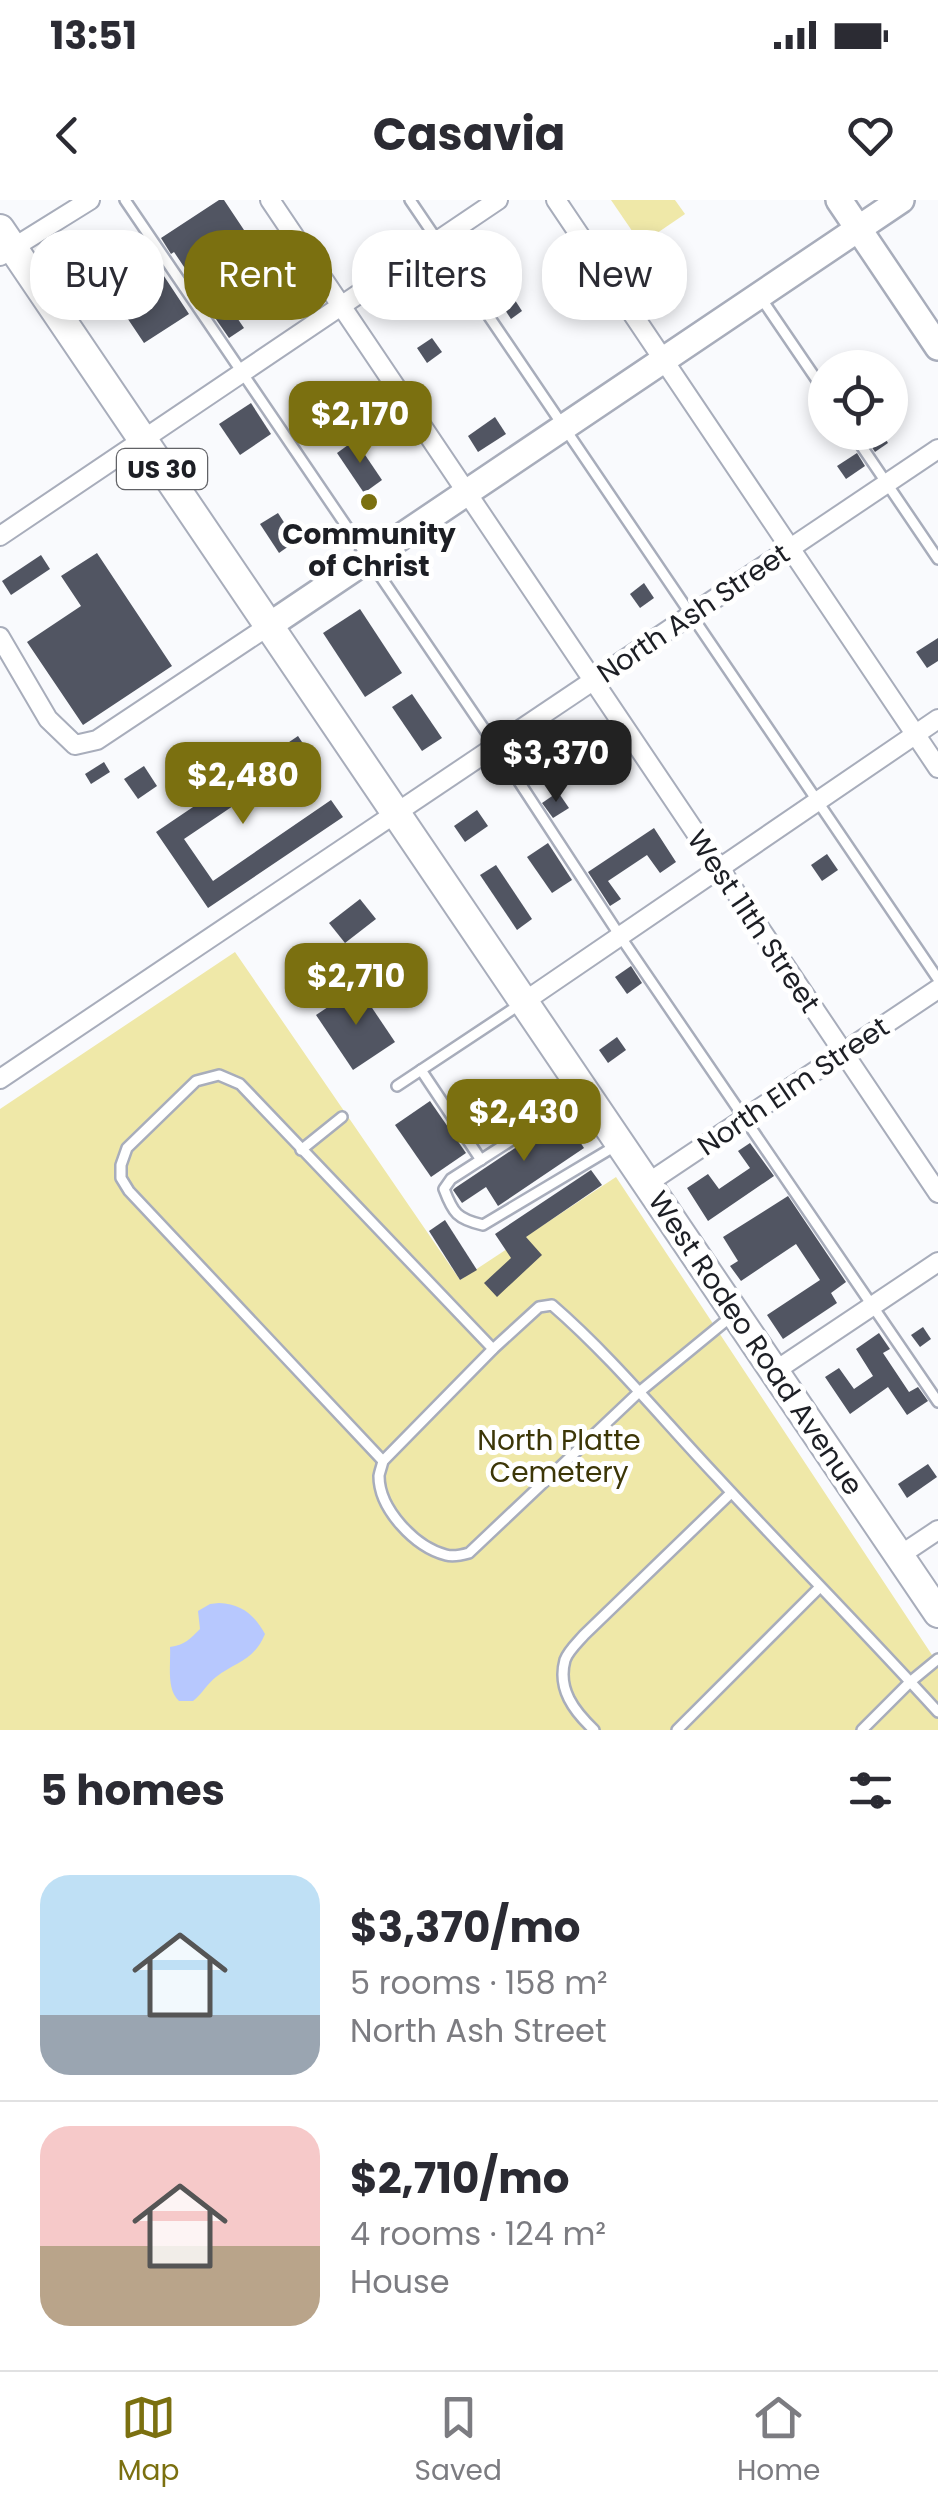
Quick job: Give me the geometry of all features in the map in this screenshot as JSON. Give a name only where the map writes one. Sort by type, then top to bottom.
[{"type":"main road","points":[[839,200],[938,347]]},
{"type":"main road","points":[[270,625],[901,200]]},
{"type":"main road","name":"West Rodeo Road Avenue","points":[[4,244],[270,625],[938,1614]]},
{"type":"street","points":[[4,244],[90,200]]},
{"type":"street","name":"West 11th Street","points":[[270,200],[938,1193]]},
{"type":"street","points":[[453,230],[498,200]]},
{"type":"street","points":[[556,200],[938,768]]},
{"type":"street","points":[[0,536],[352,298]]},
{"type":"street","name":"North Ash Street","points":[[0,1079],[938,449]]},
{"type":"street","points":[[0,637],[48,719],[75,745],[96,740],[270,625]]},
{"type":"street","points":[[525,1001],[938,720]]},
{"type":"street","name":"North Elm Street","points":[[648,1183],[938,989]]},
{"type":"street","points":[[775,1371],[938,1262]]},
{"type":"street","points":[[899,1556],[938,1530]]},
{"type":"lane","points":[[125,200],[938,1402]]},
{"type":"lane","points":[[410,200],[431,230]]},
{"type":"lane","points":[[760,295],[808,367]]},
{"type":"lane","points":[[492,320],[938,979]]},
{"type":"lane","points":[[864,450],[938,559]]},
{"type":"lane","points":[[397,1086],[525,1001]]},
{"type":"lane","points":[[421,1070],[481,1160]]},
{"type":"lane","points":[[383,1460],[128,1192],[120,1178],[127,1148],[196,1081],[219,1075],[240,1084],[493,1349]]},
{"type":"lane","points":[[587,1092],[451,1179],[444,1189],[451,1208],[464,1221],[482,1225],[621,1142]]},
{"type":"lane","points":[[301,1150],[342,1117]]},
{"type":"lane","points":[[736,1313],[638,1393],[469,1554],[449,1557],[423,1546],[403,1530],[386,1504],[378,1475],[383,1460],[539,1307],[552,1306],[572,1323],[638,1393],[820,1588],[938,1712]]},
{"type":"lane","points":[[594,1730],[573,1710],[564,1682],[566,1656],[584,1634],[731,1493]]},
{"type":"lane","points":[[677,1730],[820,1588]]},
{"type":"lane","points":[[862,1730],[938,1659]]},
{"type":"green space","points":[[611,200],[675,200],[685,214],[662,230],[631,230]]},
{"type":"green space","name":"North Platte Cemetery","points":[[235,952],[460,1280],[616,1177],[938,1664],[938,1730],[0,1730],[0,1109]]},
{"type":"water","points":[[219,1603],[246,1611],[265,1634],[250,1656],[216,1677],[193,1701],[179,1701],[171,1683],[170,1647],[190,1639],[200,1629],[198,1611]]},
{"type":"building","points":[[219,200],[224,200],[244,230],[184,230],[184,267],[174,252],[171,254],[164,236]]},
{"type":"building","points":[[164,276],[184,306],[184,317],[144,343],[129,320],[164,320]]},
{"type":"building","points":[[217,320],[239,320],[244,328],[229,338]]},
{"type":"building","points":[[432,338],[442,352],[427,363],[417,348]]},
{"type":"building","points":[[251,403],[271,434],[240,455],[219,424]]},
{"type":"building","points":[[495,417],[506,434],[478,452],[468,436]]},
{"type":"building","points":[[355,440],[382,480],[364,493],[337,453]]},
{"type":"building","points":[[857,453],[865,466],[846,479],[837,466]]},
{"type":"building","points":[[278,513],[296,541],[279,553],[260,524]]},
{"type":"building","points":[[97,553],[172,666],[83,725],[27,642],[81,606],[61,576]]},
{"type":"building","points":[[41,555],[50,569],[11,595],[2,581]]},
{"type":"building","points":[[644,583],[654,598],[640,608],[630,594]]},
{"type":"building","points":[[360,609],[402,673],[365,697],[323,633]]},
{"type":"building","points":[[938,638],[938,661],[927,668],[916,652]]},
{"type":"building","points":[[412,694],[442,738],[422,751],[392,707]]},
{"type":"building","points":[[298,736],[310,754],[184,839],[213,881],[331,800],[343,817],[208,908],[156,832]]},
{"type":"building","points":[[104,762],[110,772],[91,784],[85,774]]},
{"type":"building","points":[[144,766],[157,786],[138,799],[124,779]]},
{"type":"building","points":[[558,792],[569,808],[553,818],[542,803]]},
{"type":"building","points":[[477,810],[488,826],[465,842],[454,826]]},
{"type":"building","points":[[654,828],[676,862],[660,873],[647,855],[608,881],[621,899],[610,906],[588,872]]},
{"type":"building","points":[[548,843],[572,880],[552,893],[527,857]]},
{"type":"building","points":[[827,854],[838,870],[822,881],[811,865]]},
{"type":"building","points":[[496,865],[532,919],[517,930],[480,875]]},
{"type":"building","points":[[360,899],[376,919],[345,943],[329,923]]},
{"type":"building","points":[[631,966],[642,983],[627,994],[615,977]]},
{"type":"building","points":[[358,987],[395,1042],[353,1070],[316,1015]]},
{"type":"building","points":[[617,1037],[626,1050],[608,1063],[599,1050]]},
{"type":"building","points":[[517,1089],[531,1110],[480,1144],[466,1123]]},
{"type":"building","points":[[430,1101],[466,1153],[431,1177],[395,1125]]},
{"type":"building","points":[[563,1116],[584,1148],[498,1206],[486,1187],[462,1203],[455,1188]]},
{"type":"building","points":[[750,1143],[774,1176],[708,1221],[687,1188],[708,1174],[719,1189],[750,1168],[738,1151]]},
{"type":"building","points":[[591,1170],[602,1185],[526,1237],[542,1255],[497,1297],[484,1283],[511,1258],[495,1234]]},
{"type":"building","points":[[788,1196],[846,1282],[831,1293],[837,1303],[783,1339],[767,1315],[820,1280],[796,1244],[741,1281],[730,1266],[738,1261],[723,1237]]},
{"type":"building","points":[[445,1220],[477,1270],[460,1280],[429,1231]]},
{"type":"building","points":[[923,1327],[931,1339],[920,1347],[911,1335]]},
{"type":"building","points":[[879,1333],[890,1349],[883,1353],[909,1392],[918,1387],[928,1401],[907,1415],[888,1387],[850,1414],[825,1377],[839,1368],[854,1389],[873,1376],[856,1349]]},
{"type":"building","points":[[928,1464],[937,1477],[907,1498],[898,1484]]},
{"type":"place","name":"Community of Christ","points":[[369,502]]}]
